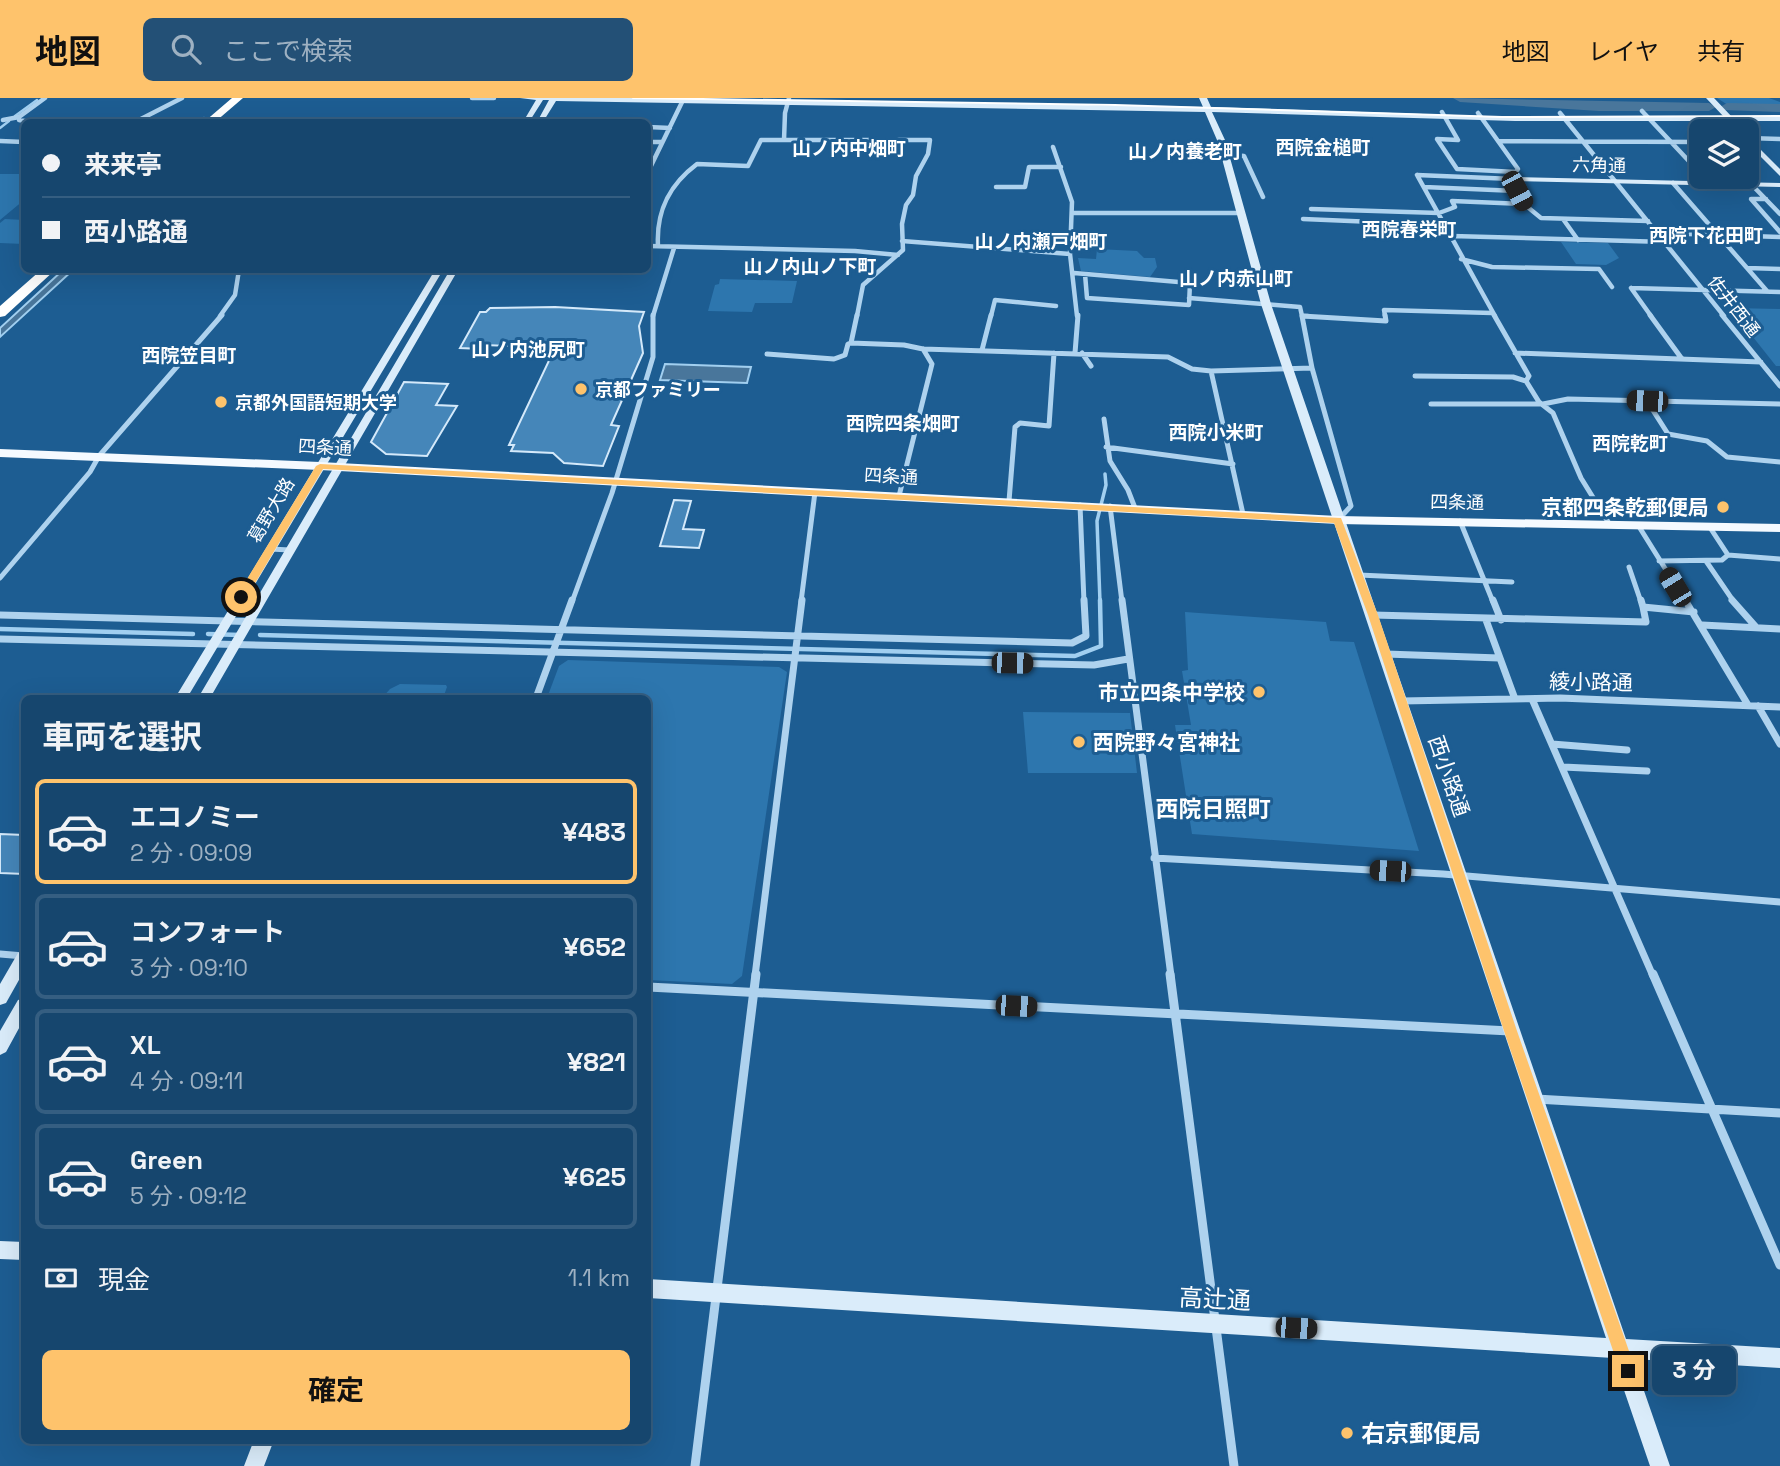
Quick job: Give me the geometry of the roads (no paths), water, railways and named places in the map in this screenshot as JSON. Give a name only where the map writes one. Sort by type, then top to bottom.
[{"type":"highway","points":[[212,119],[234,99]]},
{"type":"highway","points":[[0,313],[45,273]]},
{"type":"main road","name":"四条通","points":[[0,453],[320,466],[1338,520],[1780,528]]},
{"type":"street","points":[[3,120],[19,117],[45,98]]},
{"type":"street","points":[[141,119],[182,98]]},
{"type":"street","points":[[472,98],[494,98]]},
{"type":"street","points":[[524,98],[1205,103]]},
{"type":"street","points":[[528,119],[541,98]]},
{"type":"street","points":[[542,119],[554,98]]},
{"type":"street","points":[[824,98],[1205,103],[1481,116],[1780,112]]},
{"type":"street","points":[[1710,98],[1730,118]]},
{"type":"street","points":[[651,166],[684,99]]},
{"type":"street","points":[[784,140],[789,100]]},
{"type":"street","name":"西小路通","points":[[1205,103],[1221,140],[1222,154],[1266,304],[1338,520],[1373,615],[1511,1031],[1660,1466]]},
{"type":"street","points":[[1444,114],[1458,140],[1437,139],[1457,169],[1515,175]]},
{"type":"street","points":[[1644,114],[1780,119]]},
{"type":"street","points":[[1644,114],[1689,162]]},
{"type":"street","points":[[1481,116],[1517,166],[1511,180],[1524,204],[1541,218],[1648,221]]},
{"type":"street","name":"佐井西通","points":[[1563,116],[1780,386]]},
{"type":"street","points":[[19,117],[21,120]]},
{"type":"street","points":[[651,127],[670,128]]},
{"type":"street","points":[[1759,140],[1780,139]]},
{"type":"street","points":[[658,246],[656,231],[673,183],[697,164],[748,166],[761,140],[930,140],[928,154],[916,176],[913,195],[905,205],[903,250],[863,285],[851,343],[848,344],[845,355],[834,359],[767,354]]},
{"type":"street","points":[[0,141],[21,142]]},
{"type":"street","points":[[1498,141],[1689,142]]},
{"type":"street","points":[[651,142],[662,142]]},
{"type":"street","points":[[1053,147],[1070,191],[1073,213],[1070,254],[1078,307],[1075,353]]},
{"type":"street","points":[[1759,152],[1780,174]]},
{"type":"street","points":[[1222,154],[1244,156],[1263,197]]},
{"type":"street","points":[[996,187],[1025,187],[1029,167],[1061,167]]},
{"type":"street","name":"六角通","points":[[1424,187],[1417,175],[1515,175],[1674,183],[1689,181]]},
{"type":"street","points":[[1674,183],[1767,291]]},
{"type":"street","name":"六角通","points":[[1759,184],[1780,185]]},
{"type":"street","points":[[1424,187],[1517,191]]},
{"type":"street","points":[[1424,187],[1452,236],[1451,241],[1529,376],[1526,382]]},
{"type":"street","points":[[1756,189],[1780,214]]},
{"type":"street","points":[[1766,199],[1751,199],[1780,232]]},
{"type":"street","points":[[1311,209],[1439,213],[1455,207],[1452,201],[1524,204]]},
{"type":"street","points":[[1073,213],[1239,213]]},
{"type":"street","points":[[1303,219],[1445,225]]},
{"type":"street","points":[[1563,219],[1577,240]]},
{"type":"street","points":[[1658,233],[1780,237]]},
{"type":"street","points":[[1452,236],[1666,243]]},
{"type":"street","points":[[902,240],[1070,254]]},
{"type":"street","points":[[651,246],[836,250],[898,255]]},
{"type":"street","points":[[537,695],[612,492],[613,481],[653,357],[652,320],[674,248]]},
{"type":"street","points":[[1461,259],[1492,267],[1599,269],[1612,287]]},
{"type":"street","points":[[1747,268],[1780,269]]},
{"type":"street","points":[[0,578],[90,471],[99,456],[224,312],[235,295],[239,273]]},
{"type":"street","name":"葛野大路","points":[[183,695],[437,273]]},
{"type":"street","name":"葛野大路","points":[[206,695],[452,273]]},
{"type":"street","points":[[1074,273],[1190,283],[1189,305],[1087,298],[1084,274]]},
{"type":"street","points":[[1682,359],[1631,288],[1780,292]]},
{"type":"street","points":[[1189,298],[1300,307],[1312,368],[1351,506],[1338,520]]},
{"type":"street","points":[[982,350],[995,300],[1056,306]]},
{"type":"street","points":[[1302,316],[1387,321],[1384,310],[1492,313]]},
{"type":"street","points":[[851,343],[904,345],[923,349],[1168,357],[1192,369],[1211,371],[1312,368]]},
{"type":"street","points":[[899,496],[932,364],[923,349]]},
{"type":"street","points":[[1009,501],[1015,428],[1020,423],[1049,426],[1055,353]]},
{"type":"street","points":[[1082,353],[1091,366]]},
{"type":"street","points":[[1515,353],[1760,362]]},
{"type":"street","points":[[1211,371],[1243,514]]},
{"type":"street","points":[[1772,375],[1780,375]]},
{"type":"street","points":[[1415,376],[1513,377],[1526,382],[1539,402],[1553,413],[1581,478],[1610,525]]},
{"type":"street","points":[[1431,404],[1543,404],[1568,399],[1780,404]]},
{"type":"street","points":[[1647,401],[1668,434],[1707,441],[1727,457],[1780,462]]},
{"type":"street","points":[[1104,419],[1110,461],[1128,490],[1135,508]]},
{"type":"street","points":[[1106,447],[1233,464]]},
{"type":"street","points":[[695,1466],[815,492]]},
{"type":"street","points":[[0,639],[220,633],[561,630],[1072,643],[1086,636],[1097,506]]},
{"type":"street","points":[[1097,506],[1128,659],[1234,1466]]},
{"type":"street","points":[[1460,521],[1502,620]]},
{"type":"street","points":[[1638,525],[1659,561],[1695,612],[1748,705]]},
{"type":"street","points":[[1709,526],[1728,555]]},
{"type":"street","points":[[270,549],[290,550]]},
{"type":"street","points":[[1659,561],[1706,561],[1722,559],[1728,555],[1780,559]]},
{"type":"street","points":[[1706,561],[1727,594],[1756,627]]},
{"type":"street","points":[[1373,615],[1486,620],[1646,622],[1629,567]]},
{"type":"street","points":[[1359,575],[1512,582]]},
{"type":"street","points":[[1643,607],[1695,612]]},
{"type":"street","points":[[0,615],[220,633],[553,652],[1094,665],[1128,659]]},
{"type":"street","points":[[1486,620],[1516,699]]},
{"type":"street","points":[[1702,625],[1780,629]]},
{"type":"street","points":[[1386,654],[1499,658]]},
{"type":"street","points":[[1532,699],[1780,1265]]},
{"type":"street","name":"綾小路通","points":[[1401,701],[1532,699],[1780,707]]},
{"type":"street","points":[[1758,706],[1780,744]]},
{"type":"street","points":[[1552,744],[1627,750]]},
{"type":"street","points":[[1563,767],[1647,771]]},
{"type":"street","points":[[1154,858],[1461,876],[1780,902]]},
{"type":"street","points":[[0,954],[21,957]]},
{"type":"street","points":[[0,998],[21,962]]},
{"type":"street","points":[[651,988],[1511,1031]]},
{"type":"street","points":[[0,1047],[21,1010]]},
{"type":"street","points":[[1536,1100],[1780,1113]]},
{"type":"street","points":[[0,1250],[21,1251]]},
{"type":"street","name":"高辻通","points":[[651,1289],[1780,1358]]},
{"type":"street","points":[[254,1466],[262,1444]]},
{"type":"waterway","points":[[1460,98],[1599,107],[1709,107]]},
{"type":"waterway","points":[[15,116],[37,100]]},
{"type":"waterway","points":[[1727,107],[1780,108]]},
{"type":"waterway","points":[[0,128],[9,121]]},
{"type":"waterway","points":[[1100,602],[1097,521],[1106,485],[1105,474]]},
{"type":"waterway","points":[[260,635],[1075,656],[1101,646],[1100,600]]},
{"type":"waterway","points":[[0,629],[193,634]]},
{"type":"waterway","points":[[208,634],[240,635]]},
{"type":"tram line","points":[[633,98],[1115,105],[1502,117],[1780,116]]},
{"type":"place","name":"京都ファミリー","points":[[581,389]]},
{"type":"place","name":"京都外国語短期大学","points":[[221,402]]},
{"type":"place","name":"京都四条乾郵便局","points":[[1723,507]]},
{"type":"place","name":"市立四条中学校","points":[[1259,692]]},
{"type":"place","name":"西院野々宮神社","points":[[1079,742]]},
{"type":"place","name":"右京郵便局","points":[[1347,1433]]},
{"type":"district","name":"西院金槌町","points":[[1323,147]]},
{"type":"district","name":"山ノ内中畑町","points":[[849,148]]},
{"type":"district","name":"山ノ内養老町","points":[[1185,151]]},
{"type":"district","name":"西院春栄町","points":[[1409,229]]},
{"type":"district","name":"西院下花田町","points":[[1706,235]]},
{"type":"district","name":"山ノ内瀬戸畑町","points":[[1041,241]]},
{"type":"district","name":"山ノ内山ノ下町","points":[[810,266]]},
{"type":"district","name":"山ノ内赤山町","points":[[1236,278]]},
{"type":"district","name":"山ノ内池尻町","points":[[528,349]]},
{"type":"district","name":"西院笠目町","points":[[189,355]]},
{"type":"district","name":"西院四条畑町","points":[[903,423]]},
{"type":"district","name":"西院小米町","points":[[1216,432]]},
{"type":"district","name":"西院乾町","points":[[1630,443]]},
{"type":"district","name":"西院日照町","points":[[1213,809]]}]
